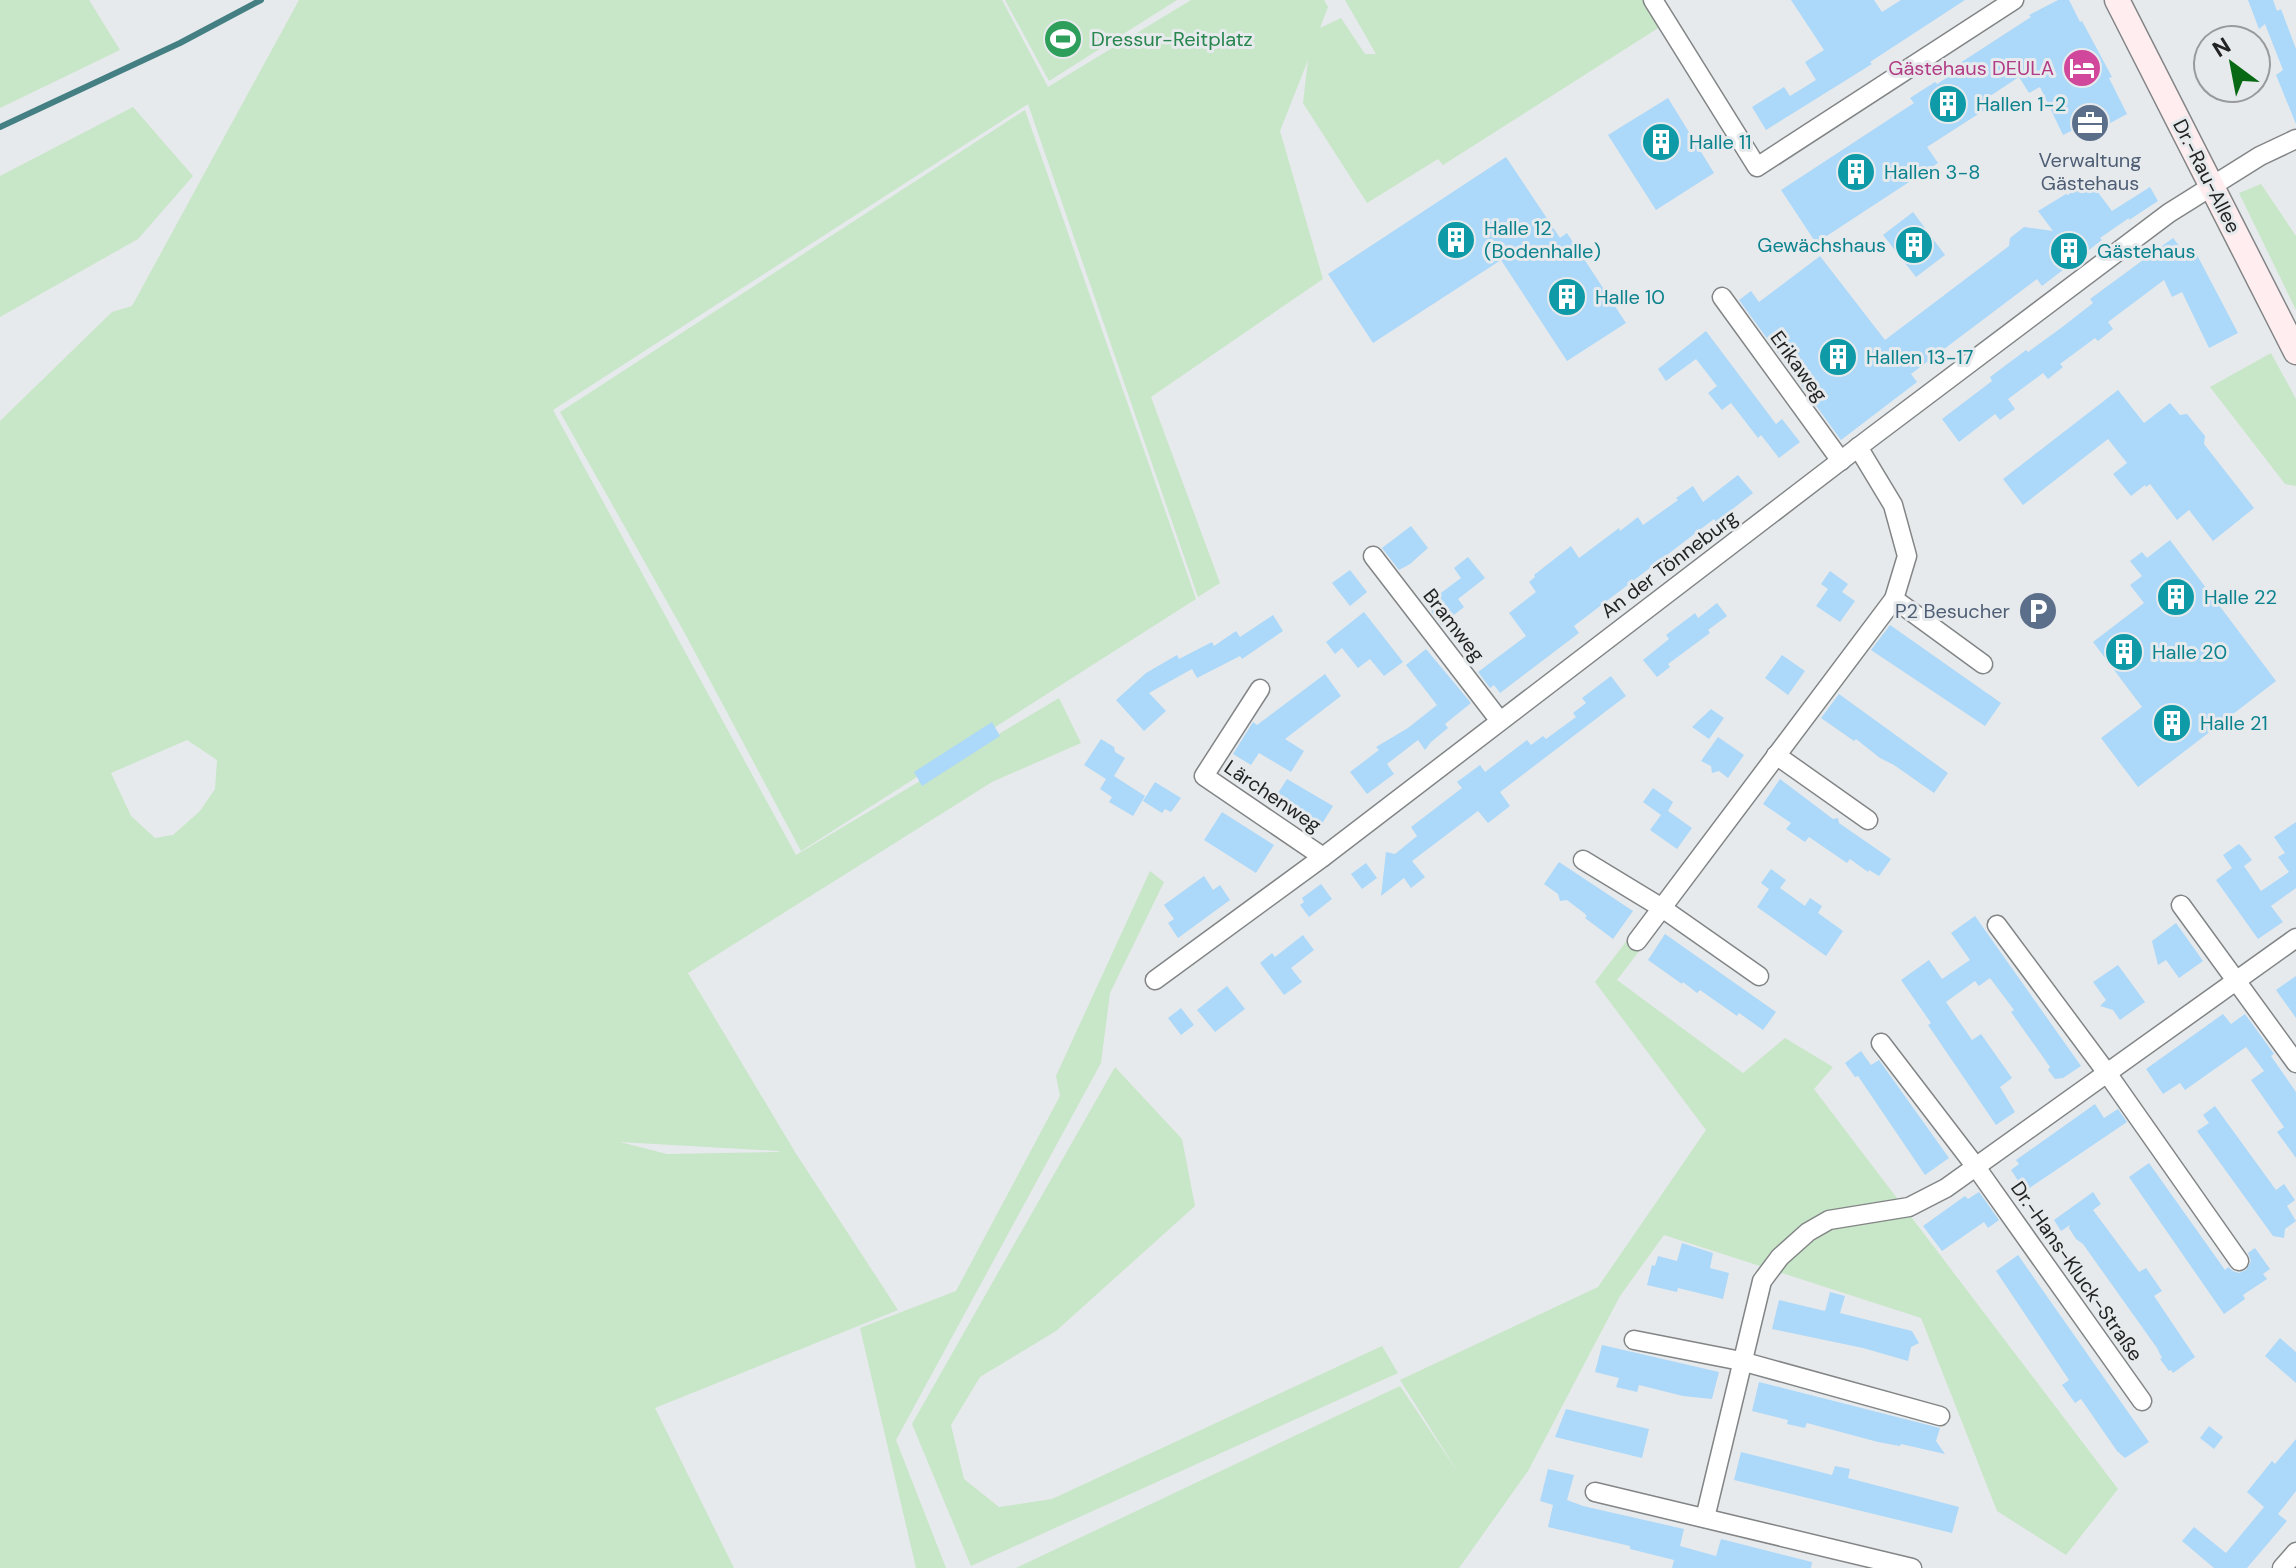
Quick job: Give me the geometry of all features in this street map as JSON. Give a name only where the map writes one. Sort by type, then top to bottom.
[{"type":"street","points":[[1653,0],[1757,167],[2014,0]]},
{"type":"street","name":"Dr.-Rau-Allee","points":[[2117,0],[2296,352]]},
{"type":"street","name":"An der Tönneburg","points":[[1155,980],[1323,857],[2169,213],[2260,156],[2296,139]]},
{"type":"street","name":"Erikaweg","points":[[1722,297],[1841,461]]},
{"type":"street","points":[[1637,941],[1894,599],[1907,556],[1893,505],[1858,447]]},
{"type":"street","name":"Bramweg","points":[[1373,556],[1500,721]]},
{"type":"street","points":[[1894,599],[1983,664]]},
{"type":"street","name":"Lärchenweg","points":[[1260,689],[1204,776],[1323,857]]},
{"type":"street","points":[[1776,755],[1868,820]]},
{"type":"street","points":[[1583,860],[1662,908],[1759,976]]},
{"type":"street","points":[[2181,905],[2296,1063]]},
{"type":"street","points":[[1997,925],[2107,1073],[2239,1261]]},
{"type":"street","points":[[1705,1518],[1762,1281],[1780,1257],[1808,1232],[1829,1220],[1909,1207],[1946,1188],[2296,938]]},
{"type":"street","name":"Dr.-Hans-Kluck-Straße","points":[[1881,1043],[1976,1167],[2142,1401]]},
{"type":"street","points":[[1634,1340],[1741,1361],[1940,1416]]},
{"type":"street","points":[[1595,1492],[1912,1568]]},
{"type":"street","points":[[2282,1568],[2296,1552]]},
{"type":"green space","points":[[0,0],[89,0],[120,50],[0,108]]},
{"type":"green space","points":[[299,0],[1002,0],[1048,87],[1191,0],[1324,0],[1328,7],[1320,28],[1341,18],[1365,54],[1376,54],[1345,0],[1647,0],[1663,25],[1443,165],[1438,159],[1367,203],[1303,103],[1308,60],[1280,131],[1323,279],[1151,397],[1220,583],[1198,597],[1028,104],[553,410],[796,855],[1059,698],[1081,743],[992,782],[688,973],[795,1152],[898,1310],[655,1408],[734,1568],[0,1568],[0,421],[112,312],[132,306]],"holes":[[[187,740],[217,760],[215,789],[200,811],[173,835],[155,838],[131,816],[111,773]],[[620,1142],[779,1151],[779,1152],[667,1154]]]},
{"type":"green space","name":"Dressur-Reitplatz","points":[[1005,0],[1177,0],[1049,81]]},
{"type":"green space","points":[[133,107],[193,176],[138,239],[0,317],[0,176]]},
{"type":"green space","points":[[1025,110],[1196,599],[801,851],[683,630],[560,412]]},
{"type":"green space","points":[[2261,184],[2296,236],[2296,310],[2239,193]]},
{"type":"green space","points":[[2271,353],[2296,399],[2296,486],[2285,484],[2210,387]]},
{"type":"green space","points":[[1150,871],[1164,882],[1110,993],[1101,1063],[896,1440],[946,1568],[916,1568],[860,1328],[956,1291],[1060,1096],[1056,1076]]},
{"type":"green space","points":[[1645,917],[1659,925],[1617,980],[1743,1073],[1785,1038],[1833,1067],[1814,1089],[2118,1489],[2066,1555],[1997,1511],[1921,1318],[1664,1235],[1620,1296],[1528,1471],[1459,1568],[1016,1568],[1400,1386],[1459,1474],[1400,1380],[1598,1287],[1706,1130],[1595,982]]},
{"type":"green space","points":[[1115,1067],[1182,1139],[1195,1206],[1056,1331],[980,1377],[951,1425],[964,1479],[999,1507],[1052,1499],[1382,1346],[1398,1373],[971,1566],[912,1424]]},
{"type":"building","points":[[1791,0],[1874,0],[1882,12],[1901,0],[1965,0],[1870,62],[1872,64],[1766,130],[1752,107],[1784,87],[1790,96],[1816,80],[1805,62],[1824,50]]},
{"type":"building","points":[[2058,0],[2069,0],[2082,21],[2112,77],[2109,78],[2127,114],[2086,136],[2081,126],[2063,135],[2040,87],[2029,93],[2019,77],[1981,102],[1986,109],[1927,147],[1938,163],[1816,243],[1781,190],[1914,103],[1910,98],[1963,67],[1960,63],[2031,17],[2029,15]]},
{"type":"building","points":[[2248,0],[2273,0],[2277,11],[2281,9],[2296,49],[2296,124],[2276,75],[2283,70],[2272,42],[2272,24],[2257,24]]},
{"type":"building","name":"Halle 11","points":[[1668,98],[1714,173],[1656,210],[1608,135]]},
{"type":"building","points":[[1506,157],[1560,238],[1567,233],[1626,323],[1567,361],[1501,260],[1373,343],[1328,274]]},
{"type":"building","points":[[2088,179],[2112,211],[2150,187],[2158,201],[2100,238],[2102,240],[2042,286],[2037,279],[1911,374],[1917,382],[1841,440],[1739,300],[1751,291],[1759,302],[1820,256],[1885,340],[2009,246],[2010,238],[2024,227],[2053,231],[2038,211],[2068,195]]},
{"type":"building","name":"Gewächshaus","points":[[1913,212],[1945,255],[1916,277],[1883,235]]},
{"type":"building","points":[[2173,238],[2188,257],[2196,253],[2238,333],[2209,348],[2182,292],[2172,297],[2164,280],[2108,322],[2113,329],[2098,341],[2095,338],[2060,364],[2063,367],[2048,379],[2043,373],[2008,399],[2015,409],[2000,420],[1995,414],[1959,442],[1942,419],[1992,381],[1990,377],[2061,328],[2093,303],[2090,299]]},
{"type":"building","points":[[1706,331],[1776,424],[1782,419],[1800,442],[1779,458],[1761,435],[1758,438],[1731,403],[1722,410],[1708,393],[1717,386],[1696,359],[1666,381],[1658,369]]},
{"type":"building","points":[[2118,390],[2144,423],[2170,403],[2180,415],[2187,414],[2205,436],[2204,444],[2254,508],[2213,541],[2189,510],[2177,520],[2150,484],[2131,496],[2113,474],[2127,463],[2108,439],[2023,505],[2003,479]]},
{"type":"building","points":[[1738,475],[1753,493],[1574,626],[1579,633],[1500,693],[1494,685],[1490,688],[1478,672],[1526,636],[1509,613],[1536,592],[1529,582],[1534,575],[1571,546],[1579,558],[1638,517],[1643,525],[1693,486],[1703,502]]},
{"type":"building","points":[[1411,526],[1428,548],[1399,570],[1382,548]]},
{"type":"building","points":[[2170,540],[2276,681],[2138,787],[2101,738],[2142,707],[2093,642],[2144,603],[2130,585],[2142,576],[2130,561],[2142,552],[2147,558]]},
{"type":"building","points":[[1468,557],[1485,578],[1458,599],[1464,607],[1441,625],[1426,604],[1461,578],[1454,568]]},
{"type":"building","points":[[1350,570],[1367,592],[1350,606],[1332,583]]},
{"type":"building","points":[[1830,571],[1848,584],[1842,592],[1855,601],[1840,622],[1816,606],[1828,589],[1821,584]]},
{"type":"building","points":[[1717,603],[1727,616],[1708,630],[1710,633],[1668,664],[1670,667],[1657,677],[1643,660],[1669,639],[1666,635],[1695,613],[1698,618]]},
{"type":"building","points":[[1364,612],[1403,662],[1384,676],[1370,659],[1358,668],[1342,648],[1335,654],[1326,642]]},
{"type":"building","points":[[1273,615],[1283,631],[1242,659],[1240,656],[1197,678],[1192,669],[1149,693],[1166,711],[1144,731],[1116,700],[1146,673],[1177,655],[1179,659],[1212,642],[1214,646],[1236,631],[1240,637]]},
{"type":"building","points":[[1890,625],[2001,703],[1985,726],[1871,650]]},
{"type":"building","points":[[1426,649],[1471,703],[1445,724],[1448,728],[1425,750],[1418,740],[1387,764],[1394,774],[1367,794],[1350,772],[1379,750],[1376,747],[1408,728],[1437,705],[1406,665]]},
{"type":"building","points":[[1782,655],[1805,671],[1788,695],[1765,678]]},
{"type":"building","points":[[1325,674],[1341,696],[1285,739],[1304,751],[1291,772],[1259,753],[1251,765],[1233,754],[1253,722],[1257,725]]},
{"type":"building","points":[[1611,676],[1626,696],[1500,792],[1510,806],[1488,823],[1478,811],[1412,861],[1425,877],[1411,888],[1404,878],[1381,896],[1386,852],[1395,854],[1417,836],[1411,827],[1462,788],[1457,782],[1480,765],[1485,772],[1527,740],[1531,745],[1543,736],[1546,739],[1576,717],[1573,713],[1586,703],[1582,698]]},
{"type":"building","points":[[1839,694],[1948,773],[1934,793],[1821,718]]},
{"type":"building","points":[[1711,709],[1724,718],[1709,739],[1692,727]]},
{"type":"building","points":[[992,722],[1000,736],[922,786],[914,772]]},
{"type":"building","points":[[1718,737],[1744,755],[1728,778],[1719,771],[1712,773],[1711,766],[1701,761]]},
{"type":"building","points":[[1101,739],[1125,758],[1114,776],[1145,796],[1133,816],[1109,802],[1112,797],[1100,789],[1106,779],[1084,765]]},
{"type":"building","points":[[1287,779],[1333,806],[1320,827],[1273,801]]},
{"type":"building","points":[[1780,779],[1891,859],[1879,876],[1850,859],[1847,863],[1809,837],[1805,842],[1786,829],[1791,823],[1763,804]]},
{"type":"building","points":[[1155,782],[1181,798],[1171,812],[1165,809],[1162,813],[1143,801]]},
{"type":"building","points":[[1653,788],[1673,802],[1668,811],[1692,828],[1677,849],[1650,830],[1661,815],[1643,802]]},
{"type":"building","points":[[1222,812],[1274,845],[1256,873],[1204,840]]},
{"type":"building","points":[[2296,822],[2296,888],[2271,906],[2283,922],[2258,939],[2216,880],[2232,868],[2223,855],[2239,844],[2252,860],[2244,866],[2261,891],[2289,872],[2278,857],[2285,853],[2274,837]]},
{"type":"building","points":[[1559,862],[1633,911],[1613,939],[1567,900],[1560,901],[1558,894],[1544,884]]},
{"type":"building","points":[[1366,863],[1377,878],[1362,889],[1351,874]]},
{"type":"building","points":[[1771,869],[1786,880],[1780,888],[1805,906],[1810,898],[1822,906],[1818,913],[1843,931],[1826,956],[1757,907],[1769,889],[1761,883]]},
{"type":"building","points":[[1204,876],[1213,890],[1220,885],[1230,900],[1178,938],[1168,923],[1174,919],[1164,905]]},
{"type":"building","points":[[1321,884],[1332,899],[1309,917],[1300,905],[1304,902],[1302,898]]},
{"type":"building","points":[[1975,916],[2081,1066],[2063,1078],[2055,1079],[2048,1070],[2050,1067],[2011,1012],[2014,1010],[1990,978],[1979,986],[1975,981],[1946,1002],[1972,1040],[1981,1034],[2012,1078],[2000,1087],[2015,1112],[1996,1125],[1901,980],[1929,960],[1942,979],[1970,960],[1951,933]]},
{"type":"building","points":[[2176,923],[2203,961],[2179,978],[2166,960],[2158,965],[2152,941]]},
{"type":"building","points":[[1665,934],[1776,1012],[1763,1030],[1700,990],[1697,993],[1682,984],[1648,960]]},
{"type":"building","points":[[1303,935],[1314,950],[1291,968],[1302,982],[1284,995],[1260,963],[1272,953],[1275,957]]},
{"type":"building","points":[[2118,965],[2145,1002],[2120,1020],[2113,1010],[2100,1006],[2106,1000],[2093,982]]},
{"type":"building","points":[[2296,976],[2296,1018],[2276,990]]},
{"type":"building","points":[[1227,986],[1245,1009],[1215,1032],[1197,1010]]},
{"type":"building","points":[[1181,1008],[1194,1025],[1181,1035],[1168,1018]]},
{"type":"building","points":[[2223,1014],[2231,1024],[2245,1014],[2296,1092],[2296,1158],[2277,1132],[2284,1127],[2251,1080],[2264,1071],[2246,1047],[2185,1090],[2180,1083],[2163,1094],[2146,1069]]},
{"type":"building","points":[[1861,1051],[1871,1065],[1879,1060],[1949,1158],[1925,1175],[1858,1076],[1855,1077],[1845,1063]]},
{"type":"building","points":[[2095,1104],[2104,1118],[2118,1109],[2127,1122],[2025,1191],[2011,1170],[2019,1164],[2016,1160]]},
{"type":"building","points":[[2215,1106],[2276,1190],[2284,1184],[2295,1200],[2287,1206],[2296,1221],[2285,1229],[2284,1238],[2273,1236],[2197,1131],[2209,1123],[2203,1115]]},
{"type":"building","points":[[2149,1163],[2225,1270],[2228,1267],[2239,1273],[2246,1270],[2251,1261],[2248,1253],[2255,1248],[2270,1269],[2263,1274],[2267,1279],[2243,1295],[2245,1299],[2224,1314],[2129,1177]]},
{"type":"building","points":[[1979,1192],[1999,1220],[1988,1228],[1984,1222],[1942,1251],[1923,1226],[1965,1196],[1968,1199]]},
{"type":"building","points":[[2093,1192],[2101,1204],[2093,1210],[2139,1272],[2146,1268],[2162,1291],[2154,1296],[2195,1357],[2173,1373],[2160,1359],[2157,1348],[2083,1244],[2076,1239],[2070,1225],[2061,1231],[2054,1220]]},
{"type":"building","points":[[1682,1243],[1713,1253],[1710,1268],[1729,1273],[1723,1299],[1678,1288],[1677,1292],[1647,1285],[1652,1265],[1655,1266],[1658,1256],[1677,1261]]},
{"type":"building","points":[[2018,1255],[2149,1442],[2125,1458],[2081,1399],[2075,1403],[2062,1385],[2069,1380],[1996,1271]]},
{"type":"building","points":[[1830,1292],[1845,1296],[1840,1313],[1912,1331],[1919,1343],[1911,1347],[1908,1361],[1772,1329],[1779,1300],[1825,1311]]},
{"type":"building","points":[[2280,1338],[2296,1352],[2296,1383],[2265,1356]]},
{"type":"building","points":[[1602,1345],[1719,1372],[1712,1399],[1683,1396],[1639,1385],[1637,1392],[1616,1387],[1619,1378],[1595,1372]]},
{"type":"building","points":[[1759,1382],[1940,1428],[1936,1441],[1945,1454],[1878,1442],[1807,1423],[1805,1428],[1787,1424],[1788,1420],[1752,1411]]},
{"type":"building","points":[[1566,1409],[1649,1429],[1642,1458],[1555,1437]]},
{"type":"building","points":[[2209,1426],[2223,1437],[2214,1449],[2200,1438]]},
{"type":"building","points":[[2296,1439],[2296,1491],[2278,1514],[2287,1521],[2247,1568],[2214,1568],[2182,1541],[2194,1527],[2226,1553],[2264,1507],[2247,1492],[2272,1461],[2275,1464]]},
{"type":"building","points":[[1741,1452],[1832,1475],[1835,1466],[1850,1469],[1848,1478],[1959,1507],[1952,1533],[1734,1480]]},
{"type":"building","points":[[1548,1469],[1574,1475],[1567,1500],[1684,1529],[1680,1546],[1716,1556],[1721,1539],[1812,1562],[1811,1568],[1672,1568],[1674,1560],[1548,1527],[1553,1505],[1540,1501]]},
{"type":"waterway","points":[[0,127],[180,43],[261,0]]},
{"type":"place","name":"Dressur-Reitplatz","points":[[1063,39]]},
{"type":"place","name":"Gästehaus DEULA","points":[[2082,68]]},
{"type":"place","name":"Hallen 1-2","points":[[1948,104]]},
{"type":"place","name":"Verwaltung Gästehaus","points":[[2090,123]]},
{"type":"place","name":"Halle 11","points":[[1661,142]]},
{"type":"place","name":"Hallen 3-8","points":[[1856,172]]},
{"type":"place","name":"Halle 12 (Bodenhalle)","points":[[1456,240]]},
{"type":"place","name":"Gewächshaus","points":[[1914,245]]},
{"type":"place","name":"Gästehaus","points":[[2069,251]]},
{"type":"place","name":"Halle 10","points":[[1567,297]]},
{"type":"place","name":"Hallen 13-17","points":[[1838,357]]},
{"type":"place","name":"Halle 22","points":[[2176,597]]},
{"type":"place","name":"P2 Besucher","points":[[2038,611]]},
{"type":"place","name":"Halle 20","points":[[2124,652]]},
{"type":"place","name":"Halle 21","points":[[2172,723]]}]
